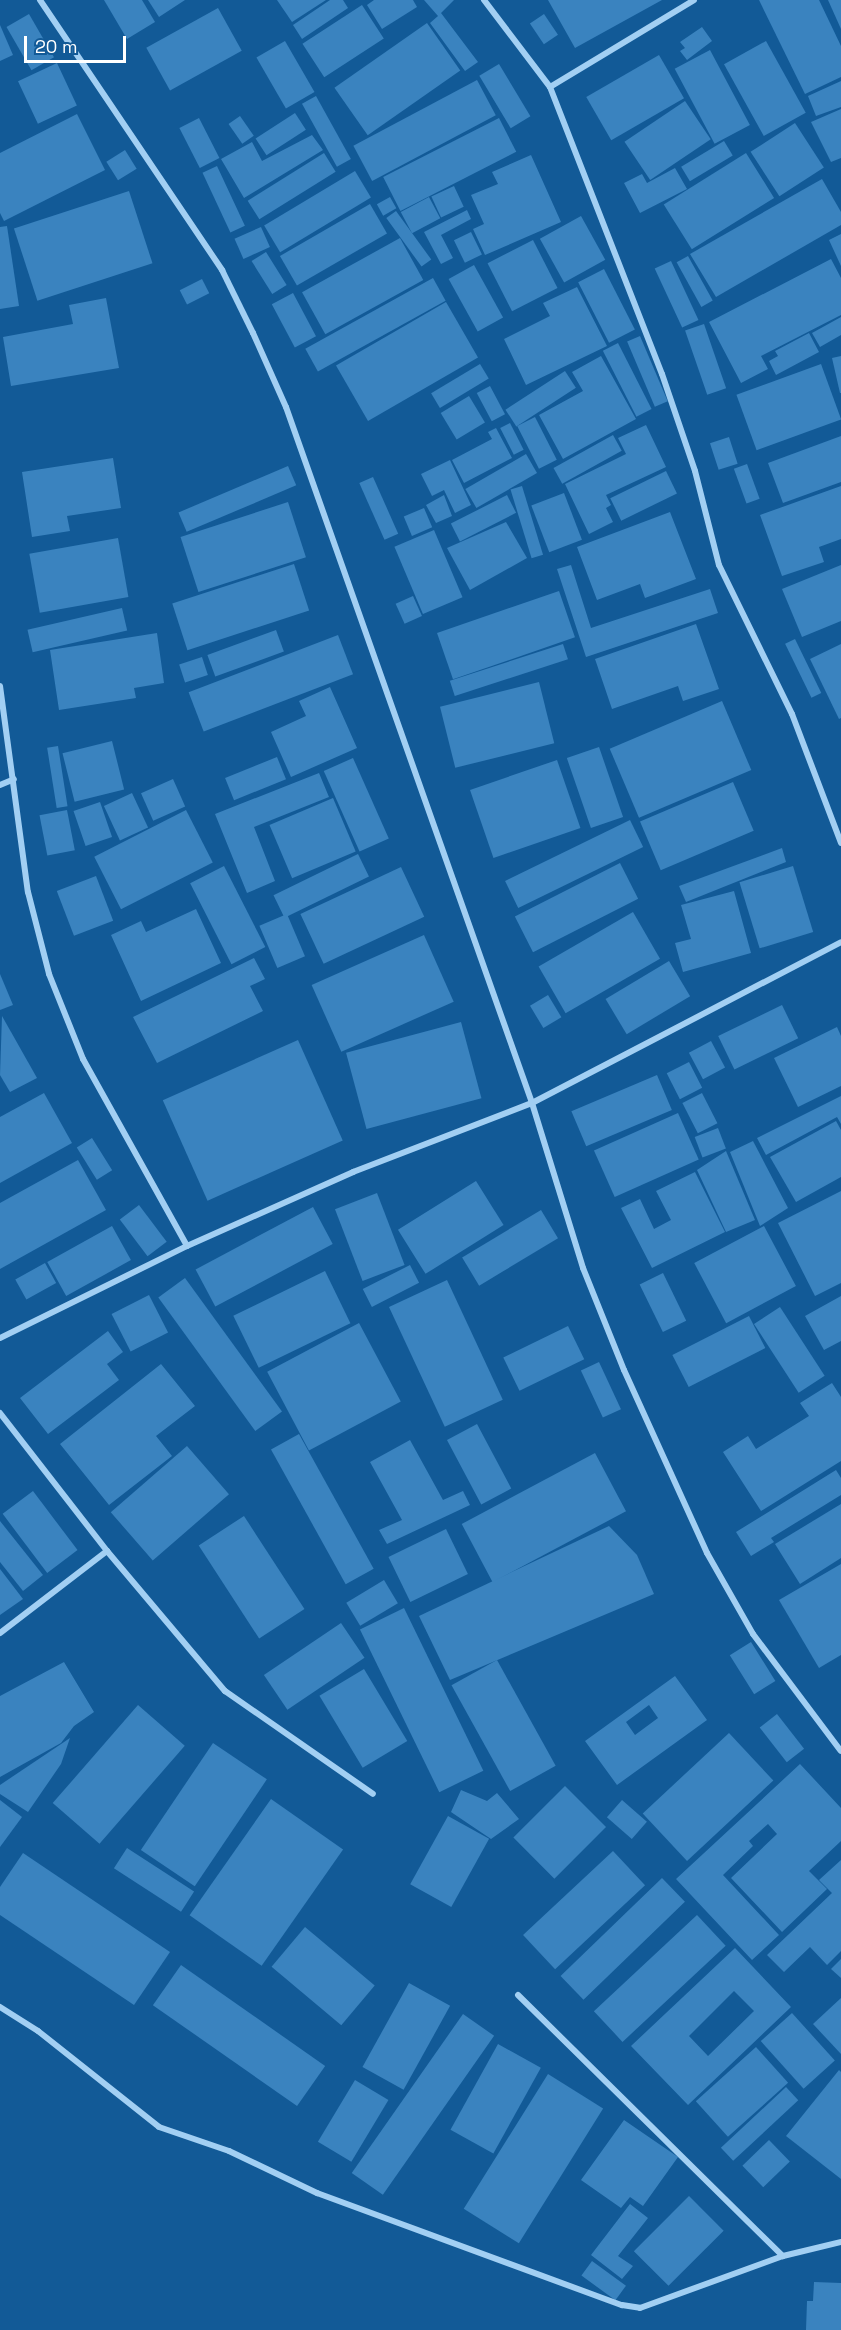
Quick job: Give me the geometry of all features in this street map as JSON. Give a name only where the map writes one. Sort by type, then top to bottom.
[{"type":"street","points":[[40,0],[222,270],[253,333],[286,407],[532,1103],[583,1268],[697,1532],[753,1634],[841,1751]]},
{"type":"street","points":[[484,0],[550,87],[662,374],[695,471],[719,565],[792,714],[841,843]]},
{"type":"street","points":[[550,87],[694,0]]},
{"type":"street","points":[[0,686],[28,892],[49,974],[83,1059],[187,1246]]},
{"type":"street","points":[[0,785],[14,779]]},
{"type":"street","points":[[0,1338],[187,1246],[353,1172],[532,1103],[841,942]]},
{"type":"street","points":[[0,1413],[107,1551],[225,1691],[373,1794]]},
{"type":"street","points":[[0,1633],[107,1551]]},
{"type":"street","points":[[518,1995],[783,2256]]},
{"type":"street","points":[[0,2007],[38,2031],[159,2127],[229,2151],[328,2197],[622,2305],[640,2308],[783,2256],[841,2242]]},
{"type":"building","points":[[104,0],[142,0],[155,22],[127,39]]},
{"type":"building","points":[[148,0],[185,0],[159,17]]},
{"type":"building","points":[[277,0],[326,0],[292,22]]},
{"type":"building","points":[[330,0],[343,0],[348,8],[302,39],[293,25]]},
{"type":"building","points":[[374,0],[413,0],[417,7],[382,29],[367,5]]},
{"type":"building","points":[[424,0],[454,0],[441,13],[478,62],[465,71],[430,23],[438,16]]},
{"type":"building","points":[[548,0],[662,0],[575,48]]},
{"type":"building","points":[[759,0],[819,0],[841,46],[841,77],[805,94]]},
{"type":"building","points":[[828,0],[841,0],[841,29]]},
{"type":"building","points":[[362,5],[384,39],[324,77],[302,44]]},
{"type":"building","points":[[218,8],[242,51],[170,91],[146,48]]},
{"type":"building","points":[[29,14],[54,57],[31,70],[6,27]]},
{"type":"building","points":[[544,14],[558,35],[544,44],[530,24]]},
{"type":"building","points":[[427,23],[460,71],[368,135],[334,88]]},
{"type":"building","points":[[0,25],[13,55],[0,61]]},
{"type":"building","points":[[702,27],[712,41],[687,60],[680,51],[685,48],[680,42]]},
{"type":"building","points":[[285,41],[314,92],[286,109],[256,58]]},
{"type":"building","points":[[766,41],[806,113],[764,136],[724,64]]},
{"type":"building","points":[[710,50],[750,125],[715,144],[675,69]]},
{"type":"building","points":[[659,55],[684,98],[611,140],[586,97]]},
{"type":"building","points":[[57,63],[77,106],[38,124],[18,81]]},
{"type":"building","points":[[499,64],[530,116],[511,128],[479,76]]},
{"type":"building","points":[[477,80],[496,115],[372,181],[353,146]]},
{"type":"building","points":[[841,81],[841,107],[816,116],[808,96]]},
{"type":"building","points":[[316,96],[351,159],[337,167],[302,104]]},
{"type":"building","points":[[685,101],[711,139],[650,180],[624,142]]},
{"type":"building","points":[[841,109],[841,158],[831,162],[811,122]]},
{"type":"building","points":[[295,113],[306,130],[266,155],[256,139]]},
{"type":"building","points":[[77,114],[105,170],[4,221],[0,213],[0,153]]},
{"type":"building","points":[[240,116],[254,136],[242,144],[229,124]]},
{"type":"building","points":[[199,118],[219,158],[200,168],[179,128]]},
{"type":"building","points":[[499,118],[516,152],[400,211],[383,177]]},
{"type":"building","points":[[795,123],[824,167],[779,196],[751,152]]},
{"type":"building","points":[[312,135],[323,150],[244,198],[221,159],[252,142],[262,161]]},
{"type":"building","points":[[724,141],[733,156],[690,181],[681,167]]},
{"type":"building","points":[[125,150],[137,169],[118,180],[106,162]]},
{"type":"building","points":[[324,153],[336,172],[259,219],[248,201]]},
{"type":"building","points":[[746,153],[774,198],[692,249],[664,204]]},
{"type":"building","points":[[531,155],[561,222],[485,255],[473,229],[484,224],[471,195],[498,184],[492,172]]},
{"type":"building","points":[[217,166],[245,226],[230,233],[202,173]]},
{"type":"building","points":[[675,168],[687,189],[640,213],[624,183],[642,174],[647,183]]},
{"type":"building","points":[[355,171],[371,198],[280,252],[264,226]]},
{"type":"building","points":[[822,179],[841,212],[841,225],[716,297],[690,254]]},
{"type":"building","points":[[454,186],[464,207],[441,217],[431,197]]},
{"type":"building","points":[[129,191],[152,263],[37,301],[14,228]]},
{"type":"building","points":[[390,197],[396,208],[383,216],[377,204]]},
{"type":"building","points":[[429,197],[440,218],[412,233],[401,212]]},
{"type":"building","points":[[370,204],[387,233],[297,285],[280,256]]},
{"type":"building","points":[[467,210],[471,219],[441,235],[453,258],[441,264],[424,232]]},
{"type":"building","points":[[396,211],[431,260],[422,267],[386,218]]},
{"type":"building","points":[[581,216],[605,260],[564,283],[540,239]]},
{"type":"building","points":[[7,226],[19,306],[0,309],[0,227]]},
{"type":"building","points":[[261,227],[270,247],[243,259],[235,239]]},
{"type":"building","points":[[471,232],[482,254],[465,263],[454,240]]},
{"type":"building","points":[[841,234],[841,266],[829,240]]},
{"type":"building","points":[[400,238],[423,280],[325,334],[302,292]]},
{"type":"building","points":[[533,240],[558,288],[512,311],[488,263]]},
{"type":"building","points":[[266,252],[287,285],[272,294],[252,261]]},
{"type":"building","points":[[688,256],[713,301],[701,307],[677,262]]},
{"type":"building","points":[[831,259],[841,278],[841,315],[761,356],[768,369],[741,383],[709,322]]},
{"type":"building","points":[[671,261],[698,320],[682,328],[655,269]]},
{"type":"building","points":[[474,265],[503,317],[478,332],[449,279]]},
{"type":"building","points":[[604,269],[635,330],[609,343],[578,282]]},
{"type":"building","points":[[433,278],[446,301],[318,372],[305,349]]},
{"type":"building","points":[[202,279],[209,293],[187,305],[180,290]]},
{"type":"building","points":[[577,287],[607,346],[526,385],[504,339],[550,316],[543,303]]},
{"type":"building","points":[[293,293],[316,336],[295,348],[272,304]]},
{"type":"building","points":[[106,298],[119,368],[11,386],[3,337],[73,324],[69,305]]},
{"type":"building","points":[[446,302],[478,357],[368,421],[336,366]]},
{"type":"building","points":[[841,317],[841,335],[820,347],[812,333]]},
{"type":"building","points":[[704,324],[726,388],[707,395],[685,331]]},
{"type":"building","points":[[809,333],[819,352],[776,375],[769,361],[778,356],[775,351]]},
{"type":"building","points":[[640,336],[668,401],[655,407],[627,341]]},
{"type":"building","points":[[618,343],[652,409],[636,417],[603,351]]},
{"type":"building","points":[[601,356],[636,419],[563,459],[539,415],[583,391],[572,372]]},
{"type":"building","points":[[841,356],[841,393],[840,393],[832,358]]},
{"type":"building","points":[[480,364],[489,379],[440,408],[431,393]]},
{"type":"building","points":[[821,364],[841,420],[757,450],[736,395]]},
{"type":"building","points":[[565,371],[576,388],[516,426],[505,410]]},
{"type":"building","points":[[490,386],[505,414],[492,421],[477,393]]},
{"type":"building","points":[[469,396],[485,423],[457,440],[441,413]]},
{"type":"building","points":[[535,417],[557,460],[539,469],[517,426]]},
{"type":"building","points":[[510,423],[524,450],[514,455],[500,428]]},
{"type":"building","points":[[646,425],[666,467],[606,495],[611,505],[606,508],[613,522],[589,534],[565,484],[626,454],[618,438]]},
{"type":"building","points":[[496,428],[512,458],[464,483],[452,460],[492,439],[488,432]]},
{"type":"building","points":[[613,435],[622,451],[562,484],[554,468]]},
{"type":"building","points":[[841,436],[841,482],[783,503],[768,463]]},
{"type":"building","points":[[729,437],[738,464],[719,470],[710,443]]},
{"type":"building","points":[[526,454],[537,473],[476,508],[465,489]]},
{"type":"building","points":[[113,458],[121,508],[67,516],[70,531],[32,537],[22,472]]},
{"type":"building","points":[[450,460],[471,505],[455,513],[444,490],[432,496],[421,474]]},
{"type":"building","points":[[747,464],[760,499],[746,504],[734,469]]},
{"type":"building","points":[[288,466],[296,485],[187,532],[178,512]]},
{"type":"building","points":[[666,471],[677,493],[621,521],[610,498]]},
{"type":"building","points":[[373,477],[398,534],[385,540],[359,483]]},
{"type":"building","points":[[522,486],[543,555],[532,558],[511,490]]},
{"type":"building","points":[[841,486],[841,539],[819,547],[824,562],[782,576],[760,515]]},
{"type":"building","points":[[564,493],[582,540],[549,552],[531,506]]},
{"type":"building","points":[[444,495],[452,516],[436,523],[426,505]]},
{"type":"building","points":[[507,495],[516,513],[460,541],[451,524]]},
{"type":"building","points":[[288,502],[306,557],[198,592],[181,537]]},
{"type":"building","points":[[424,508],[432,527],[412,536],[404,517]]},
{"type":"building","points":[[670,512],[696,579],[645,598],[640,584],[597,600],[577,547]]},
{"type":"building","points":[[506,522],[527,558],[470,590],[447,548]]},
{"type":"building","points":[[434,530],[463,597],[423,614],[394,547]]},
{"type":"building","points":[[118,538],[128,597],[40,613],[29,554]]},
{"type":"building","points":[[294,564],[309,611],[187,650],[172,604]]},
{"type":"building","points":[[571,565],[591,628],[710,589],[718,613],[586,657],[557,569]]},
{"type":"building","points":[[841,565],[841,621],[802,637],[782,589]]},
{"type":"building","points":[[559,591],[575,637],[453,679],[437,633]]},
{"type":"building","points":[[413,596],[422,616],[405,624],[396,604]]},
{"type":"building","points":[[122,608],[127,630],[33,652],[27,630]]},
{"type":"building","points":[[696,624],[719,689],[683,701],[678,686],[612,709],[595,659]]},
{"type":"building","points":[[276,630],[284,652],[215,677],[207,655]]},
{"type":"building","points":[[157,633],[164,683],[134,688],[136,698],[59,710],[50,650]]},
{"type":"building","points":[[338,635],[353,674],[204,732],[189,692]]},
{"type":"building","points":[[795,639],[821,693],[811,698],[785,644]]},
{"type":"building","points":[[563,644],[568,659],[455,696],[450,681]]},
{"type":"building","points":[[841,644],[841,718],[839,719],[810,659]]},
{"type":"building","points":[[202,657],[208,675],[185,682],[179,664]]},
{"type":"building","points":[[539,682],[554,743],[455,768],[440,707]]},
{"type":"building","points":[[330,687],[357,748],[291,777],[271,732],[306,716],[299,701]]},
{"type":"building","points":[[722,701],[751,770],[639,818],[610,749]]},
{"type":"building","points":[[112,741],[124,790],[75,802],[63,753]]},
{"type":"building","points":[[58,746],[68,806],[57,808],[47,748]]},
{"type":"building","points":[[599,747],[623,817],[591,828],[567,758]]},
{"type":"building","points":[[277,757],[286,779],[234,800],[225,778]]},
{"type":"building","points":[[353,758],[389,838],[360,851],[324,771]]},
{"type":"building","points":[[557,760],[580,828],[493,858],[470,790]]},
{"type":"building","points":[[319,773],[329,797],[254,827],[275,881],[247,893],[215,814]]},
{"type":"building","points":[[173,779],[185,806],[153,821],[141,793]]},
{"type":"building","points":[[733,782],[754,831],[661,870],[640,821]]},
{"type":"building","points":[[132,793],[148,827],[120,841],[104,806]]},
{"type":"building","points":[[333,798],[356,851],[292,878],[269,825]]},
{"type":"building","points":[[100,802],[112,837],[86,846],[74,811]]},
{"type":"building","points":[[67,810],[75,850],[47,856],[40,815]]},
{"type":"building","points":[[186,810],[213,863],[121,909],[94,857]]},
{"type":"building","points":[[630,820],[643,847],[518,908],[505,881]]},
{"type":"building","points":[[782,848],[786,862],[686,902],[679,886]]},
{"type":"building","points":[[358,854],[369,876],[284,918],[274,895]]},
{"type":"building","points":[[620,863],[638,899],[533,952],[515,917]]},
{"type":"building","points":[[224,866],[265,947],[231,964],[190,883]]},
{"type":"building","points":[[793,866],[813,932],[760,948],[739,882]]},
{"type":"building","points":[[401,867],[424,917],[324,964],[300,914]]},
{"type":"building","points":[[96,876],[113,921],[74,936],[57,891]]},
{"type":"building","points":[[734,891],[751,953],[683,972],[675,943],[691,939],[681,905]]},
{"type":"building","points":[[196,909],[221,963],[141,1001],[111,935],[141,921],[146,932]]},
{"type":"building","points":[[633,912],[660,959],[566,1013],[539,966]]},
{"type":"building","points":[[287,914],[305,956],[277,968],[259,926]]},
{"type":"building","points":[[424,935],[454,1002],[341,1052],[312,985]]},
{"type":"building","points":[[254,958],[265,979],[250,986],[263,1011],[157,1063],[133,1017]]},
{"type":"building","points":[[669,961],[690,996],[627,1034],[606,999]]},
{"type":"building","points":[[0,974],[13,1005],[0,1010]]},
{"type":"building","points":[[548,995],[561,1017],[543,1028],[530,1006]]},
{"type":"building","points":[[782,1005],[798,1038],[734,1069],[718,1036]]},
{"type":"building","points":[[2,1016],[37,1078],[10,1092],[0,1075]]},
{"type":"building","points":[[461,1022],[481,1098],[367,1129],[346,1053]]},
{"type":"building","points":[[837,1027],[841,1036],[841,1086],[798,1107],[774,1058]]},
{"type":"building","points":[[298,1040],[343,1140],[208,1201],[163,1100]]},
{"type":"building","points":[[711,1041],[725,1067],[703,1079],[689,1053]]},
{"type":"building","points":[[689,1062],[702,1088],[680,1099],[667,1073]]},
{"type":"building","points":[[657,1075],[672,1110],[586,1146],[571,1111]]},
{"type":"building","points":[[44,1093],[72,1143],[0,1183],[0,1117]]},
{"type":"building","points":[[702,1093],[717,1123],[698,1133],[682,1103]]},
{"type":"building","points":[[841,1096],[841,1124],[837,1117],[766,1155],[757,1138]]},
{"type":"building","points":[[678,1113],[699,1160],[615,1197],[594,1150]]},
{"type":"building","points":[[836,1121],[841,1130],[841,1177],[796,1202],[770,1157]]},
{"type":"building","points":[[718,1128],[726,1149],[703,1157],[695,1137]]},
{"type":"building","points":[[92,1138],[112,1170],[97,1180],[77,1148]]},
{"type":"building","points":[[753,1141],[788,1208],[760,1226],[730,1152]]},
{"type":"building","points":[[726,1151],[755,1220],[726,1232],[697,1170]]},
{"type":"building","points":[[78,1160],[106,1210],[0,1269],[0,1203]]},
{"type":"building","points":[[695,1172],[725,1232],[652,1268],[621,1208],[640,1199],[654,1229],[671,1220],[656,1191]]},
{"type":"building","points":[[476,1181],[504,1225],[426,1274],[398,1230]]},
{"type":"building","points":[[841,1191],[841,1283],[815,1296],[778,1223]]},
{"type":"building","points":[[377,1193],[405,1265],[363,1281],[335,1209]]},
{"type":"building","points":[[139,1205],[167,1242],[148,1256],[120,1219]]},
{"type":"building","points":[[313,1207],[333,1244],[215,1307],[196,1269]]},
{"type":"building","points":[[541,1210],[558,1238],[479,1286],[462,1257]]},
{"type":"building","points":[[112,1226],[131,1260],[66,1296],[47,1262]]},
{"type":"building","points":[[764,1226],[796,1286],[726,1323],[694,1263]]},
{"type":"building","points":[[45,1263],[56,1283],[26,1300],[15,1279]]},
{"type":"building","points":[[410,1265],[419,1283],[372,1307],[363,1289]]},
{"type":"building","points":[[325,1271],[350,1323],[259,1368],[233,1316]]},
{"type":"building","points":[[663,1273],[686,1321],[663,1332],[640,1284]]},
{"type":"building","points":[[185,1278],[282,1411],[255,1431],[158,1297]]},
{"type":"building","points":[[447,1280],[503,1400],[445,1427],[389,1307]]},
{"type":"building","points":[[149,1295],[168,1332],[131,1351],[112,1314]]},
{"type":"building","points":[[841,1296],[841,1341],[824,1350],[805,1316]]},
{"type":"building","points":[[780,1307],[825,1376],[799,1393],[754,1324]]},
{"type":"building","points":[[749,1316],[765,1348],[689,1387],[672,1355]]},
{"type":"building","points":[[359,1323],[401,1402],[309,1450],[267,1372]]},
{"type":"building","points":[[568,1326],[584,1359],[520,1391],[503,1358]]},
{"type":"building","points":[[108,1331],[123,1352],[107,1364],[119,1380],[48,1434],[20,1398]]},
{"type":"building","points":[[599,1362],[621,1409],[603,1418],[581,1370]]},
{"type":"building","points":[[161,1364],[195,1406],[156,1436],[172,1456],[109,1505],[60,1444]]},
{"type":"building","points":[[832,1383],[841,1397],[841,1461],[761,1511],[723,1452],[748,1436],[756,1449],[809,1416],[800,1403]]},
{"type":"building","points":[[477,1424],[511,1488],[481,1504],[447,1440]]},
{"type":"building","points":[[299,1434],[374,1569],[346,1584],[271,1450]]},
{"type":"building","points":[[410,1440],[443,1500],[463,1491],[470,1505],[387,1544],[379,1530],[402,1520],[370,1462]]},
{"type":"building","points":[[187,1446],[229,1494],[153,1561],[111,1512]]},
{"type":"building","points":[[595,1453],[626,1511],[493,1582],[462,1524]]},
{"type":"building","points":[[836,1470],[841,1478],[841,1495],[771,1538],[774,1542],[751,1556],[736,1532]]},
{"type":"building","points":[[33,1491],[78,1550],[47,1573],[3,1514]]},
{"type":"building","points":[[841,1504],[841,1558],[800,1584],[775,1544]]},
{"type":"building","points":[[244,1516],[304,1609],[259,1639],[199,1545]]},
{"type":"building","points":[[0,1521],[43,1575],[23,1591],[0,1562]]},
{"type":"building","points":[[609,1526],[637,1555],[654,1594],[450,1680],[419,1616]]},
{"type":"building","points":[[446,1529],[468,1574],[410,1602],[388,1557]]},
{"type":"building","points":[[841,1564],[841,1655],[819,1668],[779,1600]]},
{"type":"building","points":[[0,1569],[23,1599],[0,1615]]},
{"type":"building","points":[[384,1580],[398,1603],[360,1626],[346,1603]]},
{"type":"building","points":[[404,1608],[483,1771],[439,1792],[360,1629]]},
{"type":"building","points":[[341,1623],[364,1658],[287,1710],[264,1675]]},
{"type":"building","points":[[751,1642],[775,1681],[754,1694],[730,1655]]},
{"type":"building","points":[[497,1660],[556,1766],[510,1791],[452,1685]]},
{"type":"building","points":[[64,1662],[94,1712],[74,1726],[61,1743],[0,1777],[0,1696]]},
{"type":"building","points":[[364,1669],[407,1741],[363,1768],[319,1696]]},
{"type":"building","points":[[675,1676],[707,1720],[617,1785],[585,1741]],"holes":[[[649,1705],[658,1718],[635,1735],[626,1722]]]},
{"type":"building","points":[[138,1705],[185,1746],[100,1844],[53,1803]]},
{"type":"building","points":[[777,1714],[804,1749],[787,1762],[760,1728]]},
{"type":"building","points":[[729,1733],[773,1781],[687,1861],[643,1813]]},
{"type":"building","points":[[70,1738],[61,1764],[28,1812],[0,1794],[0,1785]]},
{"type":"building","points":[[213,1743],[267,1779],[195,1886],[141,1850]]},
{"type":"building","points":[[800,1764],[841,1808],[841,1841],[809,1871],[827,1889],[782,1932],[731,1878],[777,1834],[768,1824],[749,1841],[753,1846],[723,1875],[779,1935],[752,1960],[676,1879]]},
{"type":"building","points":[[565,1786],[606,1827],[554,1879],[513,1838]]},
{"type":"building","points":[[461,1790],[487,1801],[497,1793],[519,1819],[491,1839],[451,1812]]},
{"type":"building","points":[[271,1799],[343,1849],[262,1966],[190,1915]]},
{"type":"building","points":[[0,1800],[22,1817],[0,1847]]},
{"type":"building","points":[[622,1800],[647,1822],[632,1839],[607,1817]]},
{"type":"building","points":[[448,1816],[489,1839],[451,1907],[410,1884]]},
{"type":"building","points":[[127,1848],[194,1892],[181,1912],[114,1868]]},
{"type":"building","points":[[613,1851],[645,1885],[555,1969],[523,1935]]},
{"type":"building","points":[[23,1853],[170,1952],[134,2005],[0,1915],[0,1887]]},
{"type":"building","points":[[841,1860],[841,1951],[827,1965],[810,1947],[784,1972],[767,1955],[832,1893],[819,1880]]},
{"type":"building","points":[[662,1878],[685,1902],[583,2000],[561,1976]]},
{"type":"building","points":[[697,1915],[726,1946],[623,2042],[594,2011]]},
{"type":"building","points":[[305,1927],[375,1985],[341,2025],[272,1967]]},
{"type":"building","points":[[735,1948],[791,2007],[688,2105],[631,2046]],"holes":[[[734,1991],[754,2011],[708,2056],[689,2036]]]},
{"type":"building","points":[[841,1959],[841,1978],[831,1969]]},
{"type":"building","points":[[181,1965],[325,2066],[297,2106],[153,2005]]},
{"type":"building","points":[[409,1983],[450,2006],[404,2090],[362,2067]]},
{"type":"building","points":[[841,1998],[841,2054],[813,2024]]},
{"type":"building","points":[[792,2013],[835,2061],[804,2089],[761,2041]]},
{"type":"building","points":[[463,2014],[494,2036],[383,2195],[352,2173]]},
{"type":"building","points":[[498,2044],[541,2068],[493,2153],[450,2130]]},
{"type":"building","points":[[756,2047],[788,2083],[728,2137],[696,2101]]},
{"type":"building","points":[[839,2070],[841,2072],[841,2179],[786,2136]]},
{"type":"building","points":[[548,2074],[603,2108],[519,2243],[464,2209]]},
{"type":"building","points":[[355,2080],[388,2100],[351,2162],[318,2142]]},
{"type":"building","points":[[786,2087],[798,2100],[733,2161],[721,2148]]},
{"type":"building","points":[[624,2120],[678,2157],[643,2206],[630,2197],[621,2208],[581,2180]]},
{"type":"building","points":[[769,2140],[790,2162],[763,2187],[742,2166]]},
{"type":"building","points":[[689,2196],[724,2231],[668,2286],[634,2251]]},
{"type":"building","points":[[630,2204],[648,2218],[618,2256],[633,2266],[622,2279],[591,2255]]},
{"type":"building","points":[[592,2261],[626,2286],[615,2300],[581,2276]]},
{"type":"building","points":[[814,2282],[841,2283],[841,2330],[806,2330],[807,2301],[813,2301]]}]
